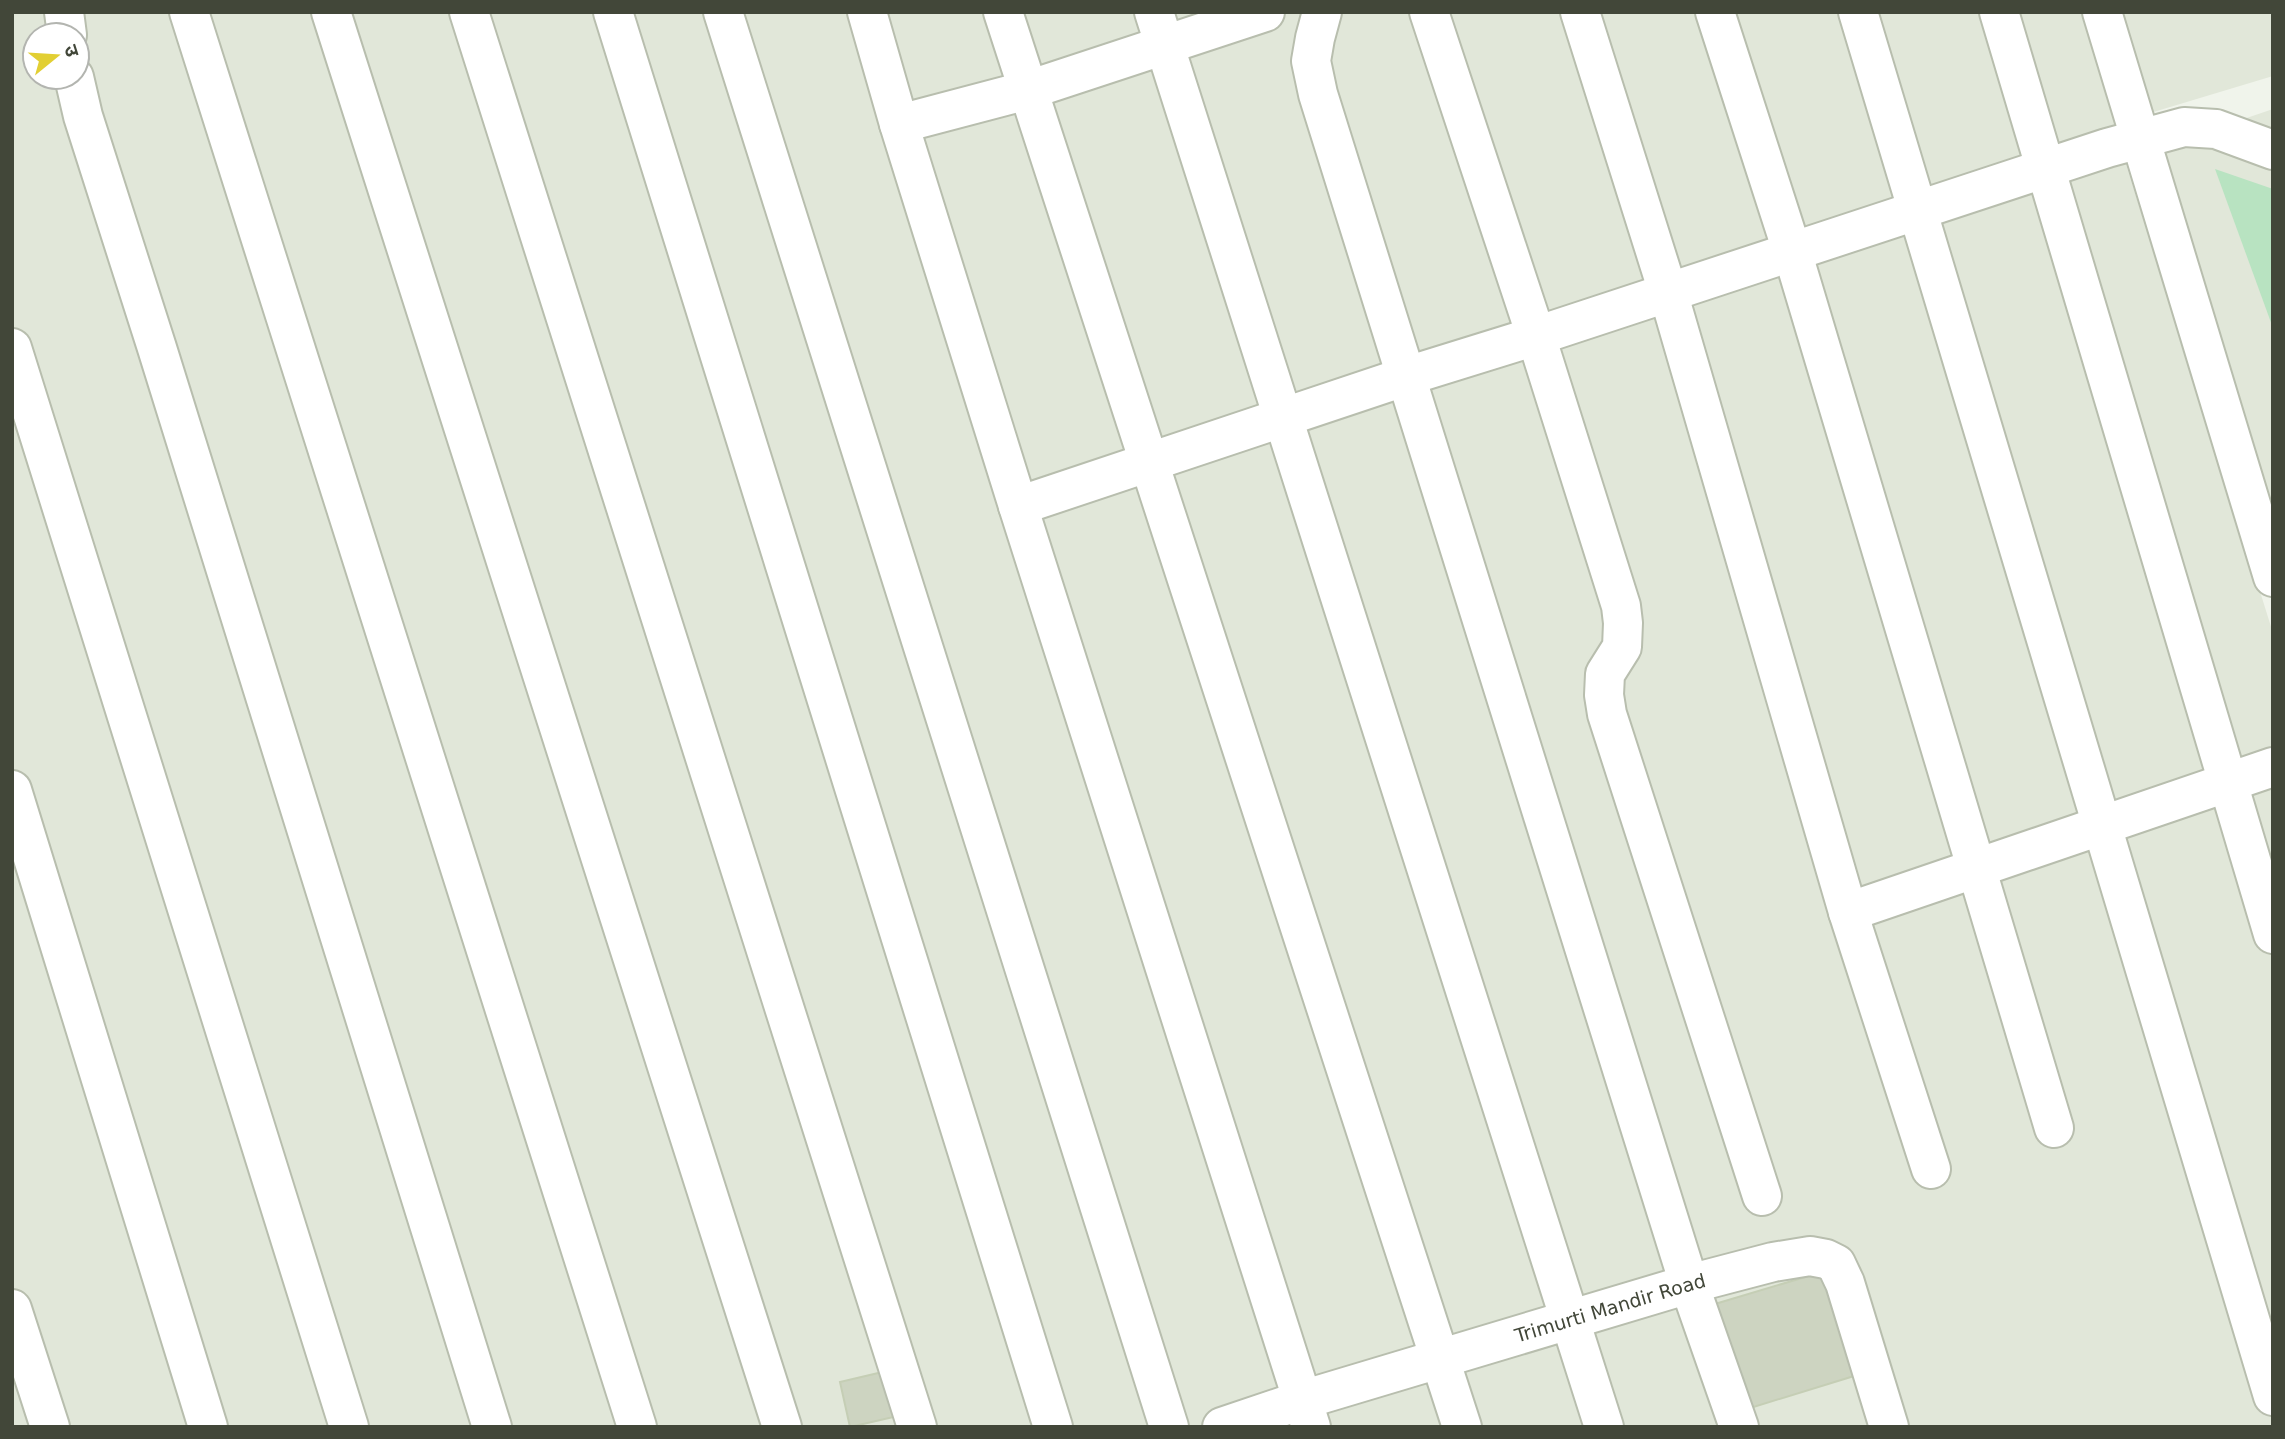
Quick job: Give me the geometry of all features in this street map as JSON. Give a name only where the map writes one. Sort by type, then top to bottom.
[{"type":"street","points":[[189,12],[637,1427]]},
{"type":"street","points":[[331,12],[782,1427]]},
{"type":"street","points":[[470,12],[917,1427]]},
{"type":"street","points":[[613,12],[1052,1427]]},
{"type":"street","points":[[723,12],[1169,1427]]},
{"type":"street","points":[[867,12],[899,124],[1018,506],[1306,1414]]},
{"type":"street","points":[[1003,12],[1462,1427]]},
{"type":"street","points":[[899,124],[1028,90],[1159,29],[1265,12]]},
{"type":"street","points":[[1322,12],[1311,61],[1318,94],[1689,1284],[1739,1427]]},
{"type":"street","points":[[1429,12],[1536,336],[1621,606],[1622,647],[1605,674],[1607,714],[1762,1196]]},
{"type":"street","points":[[1580,12],[1668,292],[1848,912],[1931,1170]]},
{"type":"street","points":[[1715,12],[1792,251],[2053,1128]]},
{"type":"street","points":[[1858,12],[2273,1396]]},
{"type":"street","points":[[1999,12],[2048,169],[2273,934]]},
{"type":"street","points":[[2102,12],[2273,577]]},
{"type":"street","points":[[1159,29],[1604,1427]]},
{"type":"street","points":[[77,91],[492,1427]]},
{"type":"street","points":[[1018,506],[1407,376],[2141,139],[2185,127],[2216,129],[2273,150]]},
{"type":"street","points":[[12,348],[349,1427]]},
{"type":"street","points":[[1848,912],[2273,767]]},
{"type":"street","points":[[12,790],[208,1427]]},
{"type":"street","name":"Trimurti Mandir Road","points":[[1222,1427],[1306,1414],[1440,1360],[1689,1284],[1773,1262],[1810,1256],[1836,1264],[1845,1283],[1889,1427]]},
{"type":"street","points":[[12,1309],[50,1427]]},
{"type":"shaded area","points":[[12,12],[2273,12],[2273,76],[2117,123],[2125,161],[2273,633],[2273,1427],[12,1427]]},
{"type":"shaded area","points":[[2273,109],[2273,533],[2150,151]]},
{"type":"green space","points":[[2215,169],[2273,189],[2273,328]]},
{"type":"building","points":[[1822,1272],[1854,1376],[1747,1409],[1715,1304]]},
{"type":"building","points":[[891,1370],[902,1415],[850,1427],[840,1382]]}]
